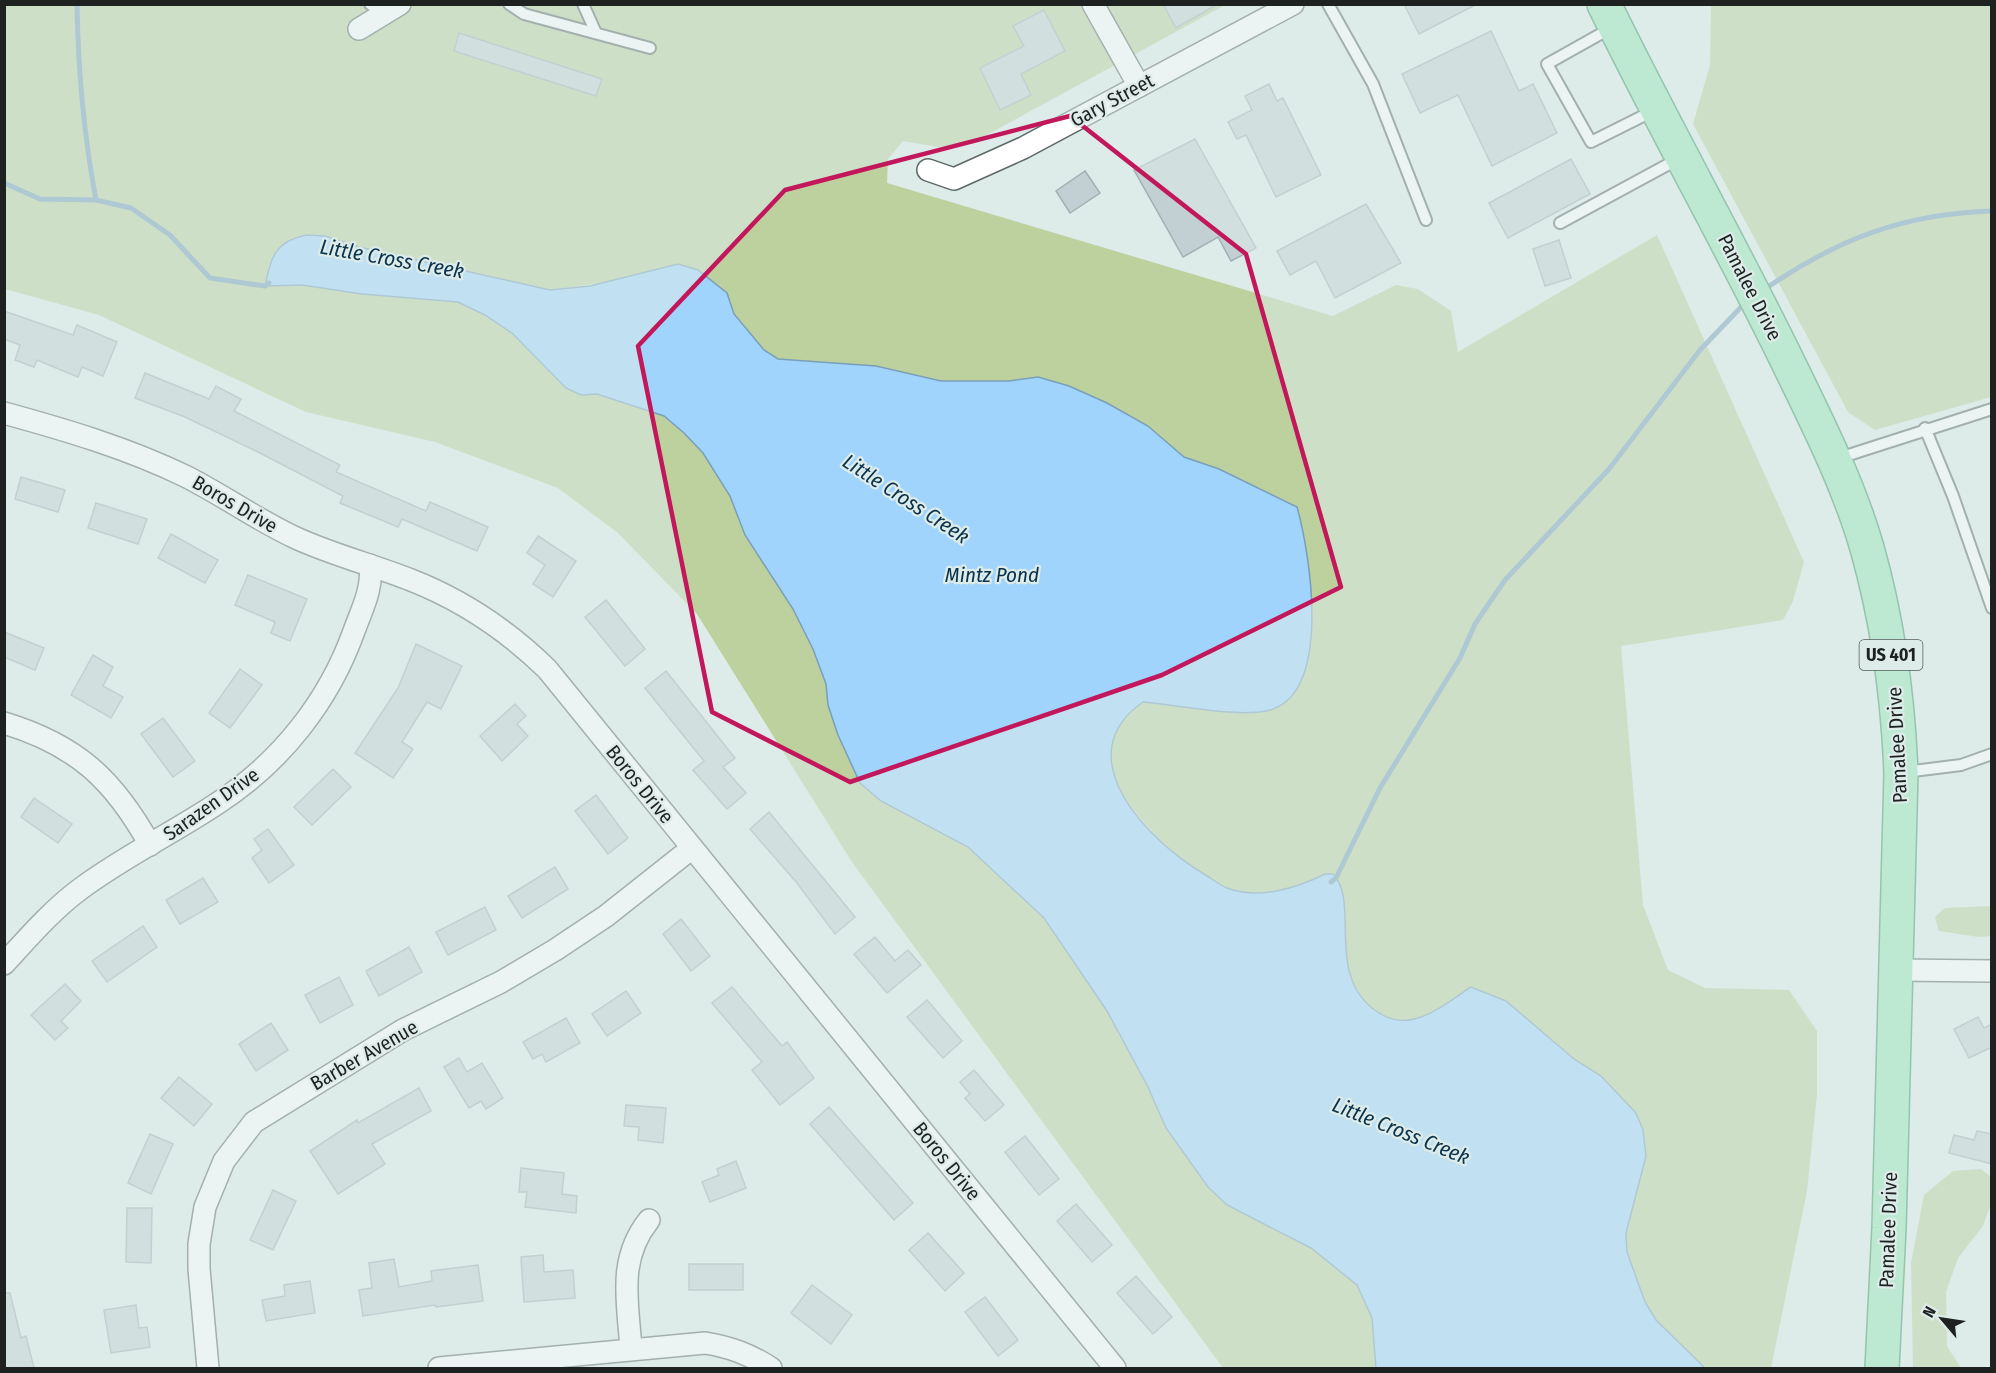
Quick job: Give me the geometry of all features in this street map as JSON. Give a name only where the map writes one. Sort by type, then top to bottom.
[{"type":"main road","name":"Pamalee Drive","points":[[1609,15],[1769,324],[1833,460],[1867,547],[1888,640],[1898,710],[1901,772],[1882,1368]]},
{"type":"street","points":[[1093,4],[1139,86]]},
{"type":"street","name":"Gary Street","points":[[927,170],[954,179],[1023,148],[1293,4]]},
{"type":"street","points":[[358,29],[385,8]]},
{"type":"street","name":"Boros Drive","points":[[4,413],[129,452],[186,477],[240,510],[296,538],[412,580],[458,602],[500,628],[530,652],[547,669],[1115,1368]]},
{"type":"street","name":"Sarazen Drive","points":[[4,964],[40,925],[78,891],[220,802],[259,772],[309,717],[330,685],[346,652],[372,582],[370,565]]},
{"type":"street","points":[[4,723],[46,738],[89,764],[107,780],[131,810],[150,845]]},
{"type":"street","name":"Barber Avenue","points":[[208,1368],[199,1269],[199,1244],[205,1208],[224,1161],[254,1122],[403,1030],[501,982],[555,950],[606,916],[692,848]]},
{"type":"street","points":[[1896,970],[1992,971]]},
{"type":"street","points":[[631,1349],[626,1266],[634,1242],[649,1220]]},
{"type":"street","points":[[439,1368],[705,1343],[729,1347],[753,1356],[771,1368]]},
{"type":"lane","points":[[509,4],[524,14],[650,48]]},
{"type":"lane","points":[[582,4],[596,33]]},
{"type":"lane","points":[[1328,4],[1373,84],[1426,220]]},
{"type":"lane","points":[[1609,15],[1547,64],[1591,142],[1658,108]]},
{"type":"lane","points":[[1560,223],[1683,156]]},
{"type":"lane","points":[[1833,460],[1924,428],[1992,409]]},
{"type":"lane","points":[[1924,428],[1953,496],[1992,608]]},
{"type":"lane","points":[[1901,772],[1961,765],[1992,754]]},
{"type":"highlighted area","points":[[1070,116],[1246,254],[1341,587],[1162,675],[850,782],[712,712],[638,346],[785,190]]},
{"type":"green space","points":[[4,5],[1225,5],[972,143],[938,147],[903,141],[888,159],[887,183],[1333,316],[1396,285],[1418,289],[1451,311],[1458,352],[1657,235],[1804,562],[1793,601],[1783,620],[1621,646],[1643,905],[1668,970],[1705,988],[1789,990],[1817,1031],[1817,1094],[1807,1191],[1771,1368],[1705,1368],[1656,1320],[1645,1302],[1627,1252],[1626,1233],[1646,1156],[1643,1130],[1601,1076],[1574,1059],[1506,1001],[1472,987],[1419,1021],[1400,1020],[1380,1015],[1365,1002],[1353,982],[1346,963],[1342,895],[1325,874],[1290,888],[1265,893],[1227,888],[1202,874],[1171,849],[1134,811],[1122,793],[1114,774],[1111,756],[1114,737],[1124,719],[1143,702],[1242,712],[1297,507],[1219,469],[1184,457],[1148,426],[1069,386],[1038,377],[1009,381],[941,381],[876,366],[778,359],[764,350],[734,314],[727,293],[698,270],[550,290],[359,247],[325,236],[269,265],[266,286],[302,285],[362,294],[458,302],[485,315],[513,334],[566,388],[581,395],[597,394],[665,416],[684,433],[703,453],[730,496],[745,535],[793,609],[813,649],[826,684],[828,705],[838,735],[860,783],[968,847],[1044,918],[1107,1011],[1148,1087],[1166,1128],[1227,1205],[1311,1248],[1357,1285],[1372,1318],[1376,1368],[1223,1368],[852,862],[697,614],[618,533],[558,488],[435,442],[306,412],[99,315],[5,289]]},
{"type":"green space","points":[[1711,5],[1991,5],[1991,397],[1875,430],[1848,412],[1693,124],[1710,65]]},
{"type":"green space","points":[[1991,906],[1991,936],[1979,937],[1939,931],[1935,917],[1945,908]]},
{"type":"green space","points":[[1981,1169],[1991,1177],[1991,1203],[1983,1226],[1958,1258],[1946,1292],[1947,1346],[1961,1368],[1913,1368],[1911,1263],[1924,1195],[1953,1171]]},
{"type":"water","name":"Mintz Pond","points":[[307,235],[325,236],[359,247],[550,290],[590,286],[678,264],[698,270],[727,293],[734,314],[764,350],[778,359],[876,366],[941,381],[1009,381],[1038,377],[1069,386],[1107,403],[1148,426],[1184,457],[1219,469],[1297,507],[1307,556],[1312,621],[1309,652],[1301,680],[1287,700],[1266,711],[1222,712],[1143,702],[1121,724],[1112,748],[1113,772],[1124,797],[1140,820],[1161,841],[1183,860],[1227,888],[1265,893],[1290,888],[1325,874],[1333,874],[1341,886],[1344,901],[1350,975],[1358,992],[1372,1008],[1385,1017],[1411,1020],[1423,1016],[1471,987],[1506,1001],[1574,1059],[1601,1076],[1636,1113],[1643,1130],[1646,1156],[1626,1233],[1627,1252],[1645,1302],[1656,1320],[1705,1368],[1376,1368],[1372,1318],[1357,1285],[1311,1248],[1227,1205],[1208,1187],[1166,1128],[1148,1087],[1107,1011],[1044,918],[968,847],[881,801],[860,783],[838,735],[828,705],[826,684],[813,649],[793,609],[745,535],[730,496],[703,453],[664,416],[597,394],[581,395],[566,388],[513,334],[485,315],[458,302],[362,294],[302,285],[265,286],[276,252],[288,241]]},
{"type":"building","points":[[1163,4],[1218,4],[1176,28]]},
{"type":"building","points":[[1404,4],[1477,4],[1419,34]]},
{"type":"building","points":[[1044,10],[1065,51],[1021,74],[1031,95],[1000,110],[980,68],[1024,46],[1013,26]]},
{"type":"building","points":[[1491,31],[1519,91],[1533,84],[1557,133],[1492,166],[1458,95],[1420,113],[1402,74]]},
{"type":"building","points":[[459,33],[602,79],[596,96],[454,51]]},
{"type":"building","points":[[1269,84],[1277,101],[1283,98],[1321,175],[1276,197],[1246,135],[1237,139],[1228,122],[1252,110],[1245,96]]},
{"type":"building","points":[[1195,139],[1256,248],[1231,261],[1218,237],[1183,257],[1134,170]]},
{"type":"building","points":[[1571,159],[1590,194],[1508,238],[1489,203]]},
{"type":"building","points":[[1085,171],[1100,193],[1070,213],[1056,191]]},
{"type":"building","points":[[1366,204],[1401,263],[1335,298],[1316,261],[1290,275],[1277,251]]},
{"type":"building","points":[[1559,240],[1571,278],[1545,286],[1533,249]]},
{"type":"building","points":[[4,311],[73,335],[77,325],[117,342],[103,376],[82,367],[78,377],[37,360],[34,367],[15,360],[20,345],[4,339]]},
{"type":"building","points":[[145,373],[209,399],[216,386],[241,399],[234,411],[340,465],[336,472],[426,511],[430,502],[488,527],[477,551],[402,519],[398,527],[340,503],[343,496],[256,451],[185,417],[135,398]]},
{"type":"building","points":[[21,477],[65,490],[58,512],[15,499]]},
{"type":"building","points":[[96,503],[147,519],[138,544],[88,528]]},
{"type":"building","points":[[171,534],[218,560],[205,583],[158,558]]},
{"type":"building","points":[[538,536],[576,561],[553,597],[533,584],[545,565],[527,553]]},
{"type":"building","points":[[248,575],[307,599],[290,641],[271,633],[275,622],[235,605]]},
{"type":"building","points":[[606,600],[645,649],[625,666],[585,617]]},
{"type":"building","points":[[4,632],[44,648],[35,670],[4,657]]},
{"type":"building","points":[[416,644],[462,666],[441,709],[427,702],[402,742],[413,749],[393,778],[355,753],[398,688]]},
{"type":"building","points":[[93,655],[113,667],[103,686],[123,697],[111,718],[71,695]]},
{"type":"building","points":[[240,669],[262,685],[230,728],[209,713]]},
{"type":"building","points":[[666,671],[735,758],[723,767],[746,793],[727,809],[693,770],[704,761],[645,688]]},
{"type":"building","points":[[515,704],[526,716],[517,724],[528,736],[502,761],[480,736]]},
{"type":"building","points":[[163,718],[195,761],[173,777],[141,734]]},
{"type":"building","points":[[333,769],[351,787],[312,825],[294,807]]},
{"type":"building","points":[[596,795],[628,838],[608,854],[575,811]]},
{"type":"building","points":[[34,798],[72,824],[58,843],[21,817]]},
{"type":"building","points":[[769,812],[855,917],[835,934],[797,883],[750,829]]},
{"type":"building","points":[[268,829],[294,865],[269,883],[252,858],[262,850],[254,839]]},
{"type":"building","points":[[555,867],[568,889],[522,918],[508,896]]},
{"type":"building","points":[[203,878],[218,902],[180,924],[166,900]]},
{"type":"building","points":[[485,907],[496,930],[448,955],[436,932]]},
{"type":"building","points":[[681,919],[710,956],[691,971],[663,934]]},
{"type":"building","points":[[143,926],[157,947],[107,982],[92,961]]},
{"type":"building","points":[[875,937],[895,961],[908,950],[921,965],[887,993],[854,954]]},
{"type":"building","points":[[409,947],[422,972],[379,996],[366,971]]},
{"type":"building","points":[[339,977],[353,1005],[320,1023],[305,995]]},
{"type":"building","points":[[65,984],[81,1001],[61,1021],[68,1028],[55,1040],[31,1015]]},
{"type":"building","points":[[732,987],[782,1046],[787,1042],[814,1078],[780,1105],[752,1070],[762,1062],[712,1003]]},
{"type":"building","points":[[626,991],[641,1013],[607,1036],[592,1014]]},
{"type":"building","points":[[927,1000],[962,1041],[943,1058],[907,1017]]},
{"type":"building","points":[[1978,1017],[1984,1028],[1992,1024],[1992,1047],[1969,1058],[1954,1029]]},
{"type":"building","points":[[566,1018],[580,1043],[546,1062],[542,1054],[533,1059],[523,1042]]},
{"type":"building","points":[[271,1023],[288,1050],[256,1071],[239,1044]]},
{"type":"building","points":[[459,1058],[467,1072],[482,1063],[503,1098],[486,1109],[481,1101],[469,1108],[444,1067]]},
{"type":"building","points":[[974,1070],[1004,1105],[985,1121],[965,1098],[970,1094],[960,1082]]},
{"type":"building","points":[[179,1077],[212,1104],[194,1126],[161,1098]]},
{"type":"building","points":[[419,1088],[431,1111],[372,1144],[385,1164],[338,1194],[310,1151],[357,1120],[358,1123]]},
{"type":"building","points":[[626,1105],[666,1108],[663,1143],[638,1140],[639,1127],[624,1126]]},
{"type":"building","points":[[829,1107],[913,1203],[894,1220],[810,1124]]},
{"type":"building","points":[[1977,1131],[1992,1134],[1992,1164],[1949,1153],[1954,1135],[1974,1140]]},
{"type":"building","points":[[150,1134],[173,1144],[151,1194],[128,1183]]},
{"type":"building","points":[[1025,1136],[1059,1179],[1039,1195],[1005,1152]]},
{"type":"building","points":[[736,1161],[746,1188],[710,1202],[702,1182],[719,1175],[717,1169]]},
{"type":"building","points":[[521,1168],[564,1173],[562,1194],[577,1196],[576,1213],[525,1207],[527,1192],[519,1192]]},
{"type":"building","points":[[273,1190],[296,1201],[273,1250],[250,1240]]},
{"type":"building","points":[[1076,1204],[1112,1245],[1092,1262],[1057,1221]]},
{"type":"building","points":[[127,1208],[152,1208],[151,1263],[126,1262]]},
{"type":"building","points":[[928,1233],[964,1273],[945,1291],[909,1250]]},
{"type":"building","points":[[543,1255],[544,1272],[573,1270],[575,1298],[524,1302],[521,1257]]},
{"type":"building","points":[[394,1259],[399,1287],[432,1281],[431,1271],[478,1265],[483,1301],[436,1307],[435,1305],[363,1316],[359,1290],[372,1288],[369,1263]]},
{"type":"building","points":[[689,1264],[743,1264],[743,1290],[689,1290]]},
{"type":"building","points":[[1136,1276],[1172,1317],[1153,1334],[1117,1293]]},
{"type":"building","points":[[310,1281],[315,1313],[266,1321],[262,1300],[285,1296],[284,1285]]},
{"type":"building","points":[[812,1285],[852,1315],[831,1344],[791,1313]]},
{"type":"building","points":[[4,1293],[10,1293],[21,1338],[26,1336],[34,1368],[4,1368]]},
{"type":"building","points":[[985,1297],[1018,1340],[998,1356],[965,1312]]},
{"type":"building","points":[[136,1305],[139,1328],[147,1327],[150,1347],[111,1353],[104,1310]]},
{"type":"waterway","points":[[77,4],[82,102],[96,200]]},
{"type":"waterway","name":"Little Cross Creek","points":[[4,183],[40,199],[96,200],[131,208],[170,235],[210,278],[265,286],[269,283]]},
{"type":"waterway","points":[[1765,289],[1819,256],[1872,232],[1929,217],[1992,211]]},
{"type":"waterway","points":[[1331,882],[1336,878],[1380,788],[1460,658],[1475,624],[1505,580],[1609,469],[1700,350],[1745,303]]}]
